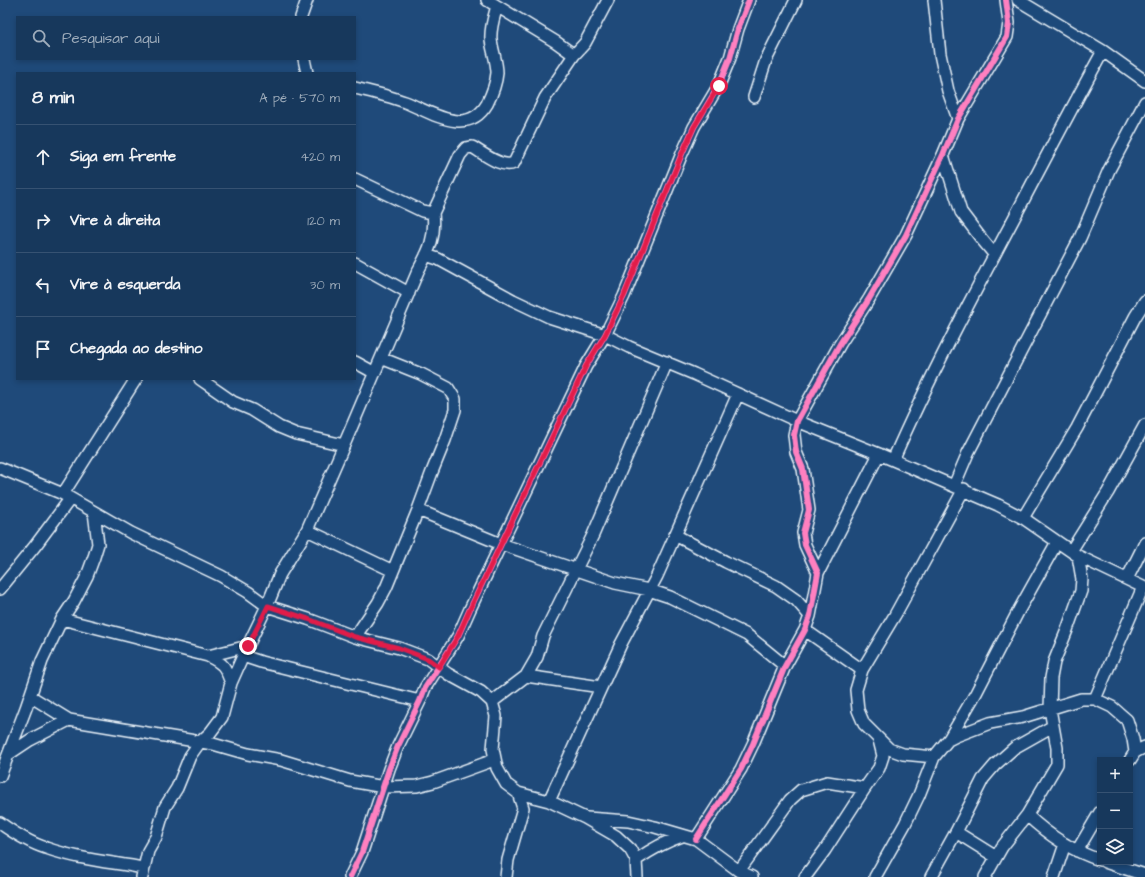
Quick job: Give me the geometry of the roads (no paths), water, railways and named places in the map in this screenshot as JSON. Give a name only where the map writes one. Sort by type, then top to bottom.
[{"type":"street","points":[[302,16],[307,0]]},
{"type":"street","points":[[487,0],[556,42],[574,55]]},
{"type":"street","points":[[0,823],[21,836],[46,848],[142,872],[148,851],[156,837],[165,807],[177,788],[190,756],[200,742],[216,727],[222,717],[232,683],[243,656],[268,606],[280,574],[307,530],[426,255],[433,235],[432,213],[460,155],[466,148],[472,147],[503,165],[509,166],[514,163],[545,98],[574,55],[585,43],[608,0]]},
{"type":"street","points":[[350,877],[362,852],[398,746],[420,702],[425,688],[458,636],[586,366],[605,335],[624,296],[694,127],[719,86],[749,0]]},
{"type":"street","points":[[754,97],[766,60],[796,0]]},
{"type":"street","points":[[934,0],[940,54],[948,91],[958,119]]},
{"type":"street","points":[[818,573],[805,545],[803,533],[809,510],[803,469],[796,452],[794,435],[797,421],[840,344],[870,299],[906,235],[958,119],[1007,37],[1009,23],[1006,0]]},
{"type":"street","points":[[1018,0],[1103,51],[1145,81]]},
{"type":"street","points":[[356,88],[381,94],[407,103],[440,118],[456,122],[474,118],[483,110],[494,92],[497,72],[491,39],[493,19],[497,6]]},
{"type":"street","points":[[893,460],[908,426],[994,254],[1103,51]]},
{"type":"street","points":[[304,60],[307,72]]},
{"type":"street","points":[[934,757],[903,754],[889,749],[864,724],[858,710],[856,690],[862,670],[895,615],[959,488],[968,454],[1080,238],[1109,170],[1145,102]]},
{"type":"street","points":[[943,155],[961,212],[994,254]]},
{"type":"street","points":[[356,179],[422,211],[432,213]]},
{"type":"street","points":[[426,255],[438,259],[513,300],[549,317],[605,335],[797,421],[998,505],[1023,518],[1075,553],[1144,588],[1095,699]]},
{"type":"street","points":[[356,264],[409,294]]},
{"type":"street","points":[[1023,518],[1077,428],[1135,317],[1145,301]]},
{"type":"street","points":[[355,637],[378,603],[393,571],[456,410],[455,399],[448,388],[421,374],[381,358]]},
{"type":"street","points":[[492,702],[526,676],[538,657],[544,636],[593,536],[667,362]]},
{"type":"street","points":[[356,363],[375,373]]},
{"type":"street","points":[[0,589],[35,546],[67,496],[135,380]]},
{"type":"street","points":[[201,380],[233,402],[252,410],[279,427],[296,434],[344,445]]},
{"type":"street","points":[[549,801],[621,644],[650,590],[738,394]]},
{"type":"street","points":[[985,877],[1002,847],[1027,815],[1057,764],[1057,748],[1050,709],[1051,678],[1054,662],[1068,630],[1081,591],[1082,579],[1075,553],[1145,425]]},
{"type":"street","points":[[696,839],[741,769],[754,744],[785,666],[810,616],[818,573],[879,454]]},
{"type":"street","points":[[0,468],[67,496],[131,533],[221,576],[268,606],[355,637],[399,648],[428,659],[481,692],[492,702],[496,716],[493,749],[494,760],[506,784],[518,793],[549,801],[585,818],[616,836],[630,849],[636,860],[636,877]]},
{"type":"street","points":[[418,510],[502,544],[614,583],[650,590],[670,597],[747,635],[785,666]]},
{"type":"street","points":[[0,776],[42,661],[62,619],[74,601],[94,557],[98,544],[98,535],[94,512]]},
{"type":"street","points":[[307,530],[393,571]]},
{"type":"street","points":[[675,535],[776,586],[796,600],[810,616]]},
{"type":"street","points":[[875,877],[905,824],[919,795],[934,757],[948,740],[976,693],[1019,610],[1058,542]]},
{"type":"street","points":[[1127,579],[1145,543]]},
{"type":"street","points":[[62,619],[208,656],[220,662],[224,666],[232,683]]},
{"type":"street","points":[[804,630],[862,670]]},
{"type":"street","points":[[208,656],[248,646]]},
{"type":"street","points":[[243,656],[261,662],[420,702]]},
{"type":"street","points":[[526,676],[601,687]]},
{"type":"street","points":[[30,696],[70,720],[212,744],[248,754],[281,760],[350,781],[384,787],[417,786],[433,782],[494,760]]},
{"type":"street","points":[[948,740],[990,723],[1023,717],[1081,699],[1095,699],[1112,707],[1127,720],[1137,753]]},
{"type":"street","points":[[9,754],[30,740],[70,720]]},
{"type":"street","points":[[931,877],[983,779],[1014,748],[1053,726]]},
{"type":"street","points":[[805,877],[829,844],[879,768],[883,756],[879,740]]},
{"type":"street","points":[[739,871],[790,800],[801,790],[827,782],[865,788]]},
{"type":"street","points":[[506,877],[508,860],[523,808],[518,793]]},
{"type":"street","points":[[523,808],[536,798]]},
{"type":"street","points":[[1027,815],[1038,826],[1065,844],[1077,851],[1097,859]]},
{"type":"street","points":[[1077,851],[1097,817]]},
{"type":"street","points":[[585,818],[628,821],[696,839],[739,871],[752,877]]},
{"type":"street","points":[[956,832],[996,857]]},
{"type":"street","points":[[636,860],[656,846],[682,836]]},
{"type":"street","points":[[1054,877],[1065,844]]},
{"type":"street","points":[[1114,865],[1145,875]]}]
